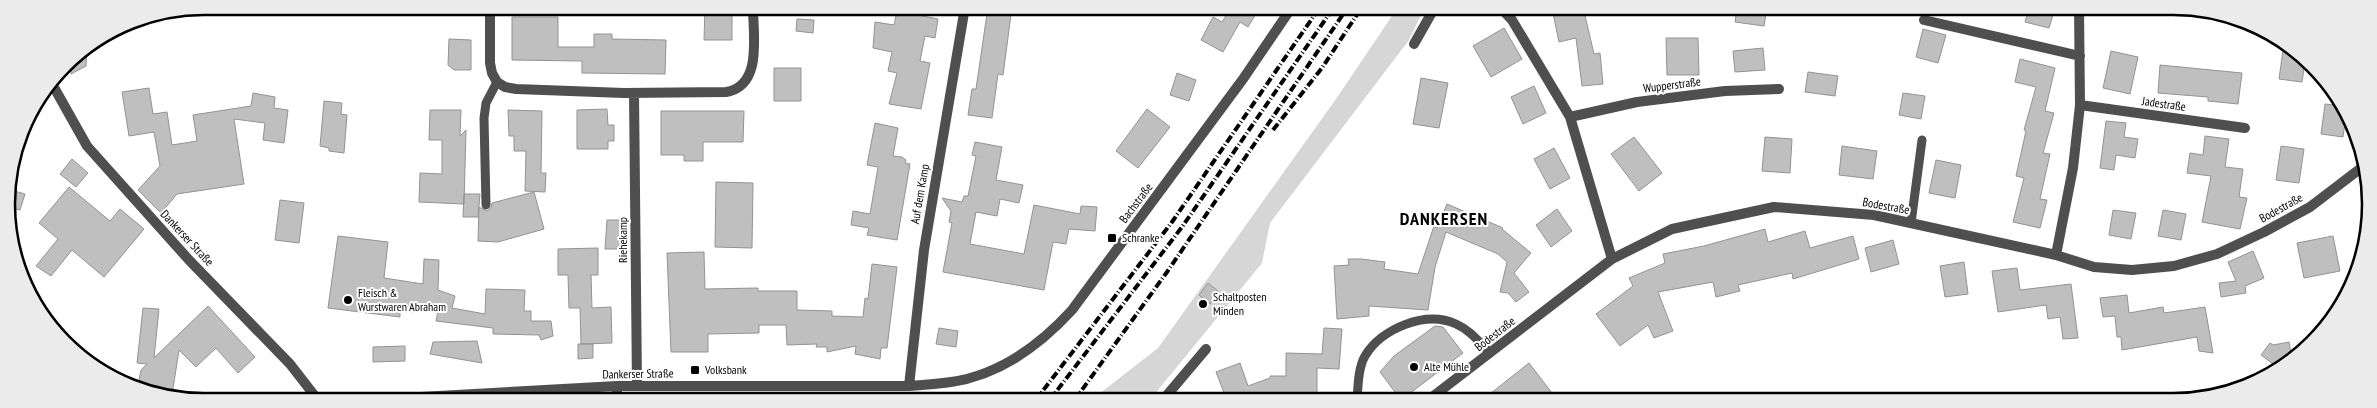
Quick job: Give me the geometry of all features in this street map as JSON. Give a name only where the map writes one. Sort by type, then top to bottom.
[{"type":"street","points":[[490,15],[490,62],[492,74],[497,82],[516,89],[634,93],[726,92],[736,90],[746,83],[751,72],[753,60],[753,15]]},
{"type":"street","name":"Auf dem Kamp","points":[[909,386],[924,250],[964,15]]},
{"type":"street","name":"Bachstraße","points":[[909,386],[953,382],[988,372],[1030,348],[1054,330],[1072,310],[1243,79],[1287,15]]},
{"type":"street","points":[[1414,44],[1430,15]]},
{"type":"street","points":[[1507,15],[1570,117],[1612,259]]},
{"type":"street","points":[[2056,255],[2073,168],[2080,104],[2079,15]]},
{"type":"street","points":[[1924,20],[2080,56]]},
{"type":"street","name":"Dankerser Straße","points":[[55,88],[87,146],[189,260],[290,364],[313,393]]},
{"type":"street","name":"Wupperstraße","points":[[1570,117],[1637,102],[1725,91],[1779,89]]},
{"type":"street","name":"Riehekamp","points":[[634,93],[637,386]]},
{"type":"street","name":"Jadestraße","points":[[2080,104],[2246,128]]},
{"type":"street","name":"Bodestraße","points":[[1438,393],[1612,259],[1672,229],[1774,207],[1874,215],[2056,255],[2094,267],[2132,270],[2174,266],[2217,254],[2264,232],[2310,207],[2358,169]]},
{"type":"street","points":[[1169,393],[1206,349]]},
{"type":"street","points":[[616,386],[616,393]]},
{"type":"street","name":"Dankerser Straße","points":[[492,393],[616,386],[909,386]]},
{"type":"lane","points":[[486,205],[484,118],[486,103],[497,82]]},
{"type":"lane","points":[[1911,223],[1922,140]]},
{"type":"lane","points":[[1358,393],[1364,358],[1374,344],[1395,329],[1417,322],[1437,320],[1453,323],[1467,330],[1490,353]]},
{"type":"shaded area","points":[[1393,15],[1421,15],[1409,40],[1270,223],[1262,263],[1156,393],[1100,393],[1158,348],[1336,99]]},
{"type":"building","points":[[705,15],[732,15],[732,40],[704,40]]},
{"type":"building","points":[[896,15],[918,15],[938,19],[935,38],[925,36],[920,61],[930,63],[921,109],[889,104],[897,73],[888,71],[892,52],[873,48],[875,22],[894,25]]},
{"type":"building","points":[[987,15],[1011,15],[1003,75],[998,74],[992,118],[968,115],[972,89],[976,89]]},
{"type":"building","points":[[1226,15],[1255,15],[1248,27],[1240,22],[1223,52],[1201,40],[1213,17],[1222,22]]},
{"type":"building","points":[[1553,15],[1585,15],[1594,54],[1600,53],[1603,84],[1582,86],[1576,38],[1559,42]]},
{"type":"building","points":[[1736,15],[1766,15],[1764,26],[1735,22]]},
{"type":"building","points":[[2027,15],[2053,15],[2049,28],[2025,22]]},
{"type":"building","points":[[512,17],[558,17],[558,47],[594,47],[594,34],[612,34],[612,39],[666,40],[665,74],[582,73],[582,61],[512,60]]},
{"type":"building","points":[[797,19],[814,20],[813,33],[796,31]]},
{"type":"building","points":[[1504,28],[1522,59],[1491,77],[1473,46]]},
{"type":"building","points":[[1923,29],[1946,35],[1938,63],[1916,57]]},
{"type":"building","points":[[1666,38],[1698,38],[1699,75],[1667,75]]},
{"type":"building","points":[[449,39],[471,40],[471,70],[454,70],[448,65]]},
{"type":"building","points":[[1763,48],[1765,70],[1735,72],[1733,51]]},
{"type":"building","points":[[2283,50],[2304,67],[2302,82],[2279,79]]},
{"type":"building","points":[[2111,51],[2138,57],[2130,94],[2103,88]]},
{"type":"building","points":[[87,56],[86,66],[71,74],[71,69]]},
{"type":"building","points":[[2020,59],[2055,68],[2045,111],[2054,113],[2043,153],[2050,154],[2040,199],[2047,200],[2040,228],[2013,222],[2024,178],[2016,176],[2026,131],[2024,130],[2036,87],[2015,82]]},
{"type":"building","points":[[2160,65],[2242,73],[2238,104],[2208,101],[2208,97],[2158,93]]},
{"type":"building","points":[[774,68],[801,68],[801,101],[774,101]]},
{"type":"building","points":[[1808,72],[1838,76],[1835,96],[1805,92]]},
{"type":"building","points":[[1177,73],[1196,80],[1189,101],[1170,95]]},
{"type":"building","points":[[1421,78],[1448,83],[1439,128],[1413,124]]},
{"type":"building","points":[[1534,86],[1546,113],[1523,124],[1511,97]]},
{"type":"building","points":[[149,88],[153,114],[167,112],[172,145],[197,141],[193,115],[251,106],[253,93],[275,97],[274,108],[288,110],[284,143],[263,140],[265,123],[234,119],[244,184],[177,194],[161,213],[138,190],[160,166],[154,132],[129,136],[122,92]]},
{"type":"building","points":[[1903,93],[1925,96],[1921,119],[1899,115]]},
{"type":"building","points":[[324,101],[342,103],[341,114],[347,115],[344,153],[329,151],[329,148],[320,146]]},
{"type":"building","points":[[2325,104],[2334,105],[2345,124],[2343,137],[2321,134]]},
{"type":"building","points":[[607,109],[608,125],[614,125],[614,141],[608,141],[608,149],[577,149],[577,110]]},
{"type":"building","points":[[1147,109],[1170,127],[1138,168],[1116,151]]},
{"type":"building","points":[[430,110],[461,110],[460,136],[466,130],[464,204],[419,202],[420,173],[442,174],[442,140],[429,140]]},
{"type":"building","points":[[508,110],[542,111],[541,173],[546,173],[545,192],[525,191],[526,151],[514,151],[514,136],[509,136]]},
{"type":"building","points":[[661,111],[744,111],[743,142],[703,142],[703,161],[684,161],[684,155],[661,155]]},
{"type":"building","points":[[2106,121],[2126,123],[2124,137],[2138,139],[2135,158],[2116,155],[2114,170],[2100,168]]},
{"type":"building","points":[[875,123],[898,128],[893,156],[902,157],[906,160],[905,163],[910,164],[897,240],[867,235],[869,228],[851,225],[853,211],[870,214],[878,167],[867,165]]},
{"type":"building","points":[[2205,136],[2229,139],[2225,167],[2243,169],[2239,197],[2247,198],[2240,229],[2202,222],[2211,176],[2187,173],[2190,153],[2203,155]]},
{"type":"building","points":[[1634,137],[1662,173],[1639,191],[1611,154]]},
{"type":"building","points":[[1765,137],[1792,139],[1790,173],[1762,171]]},
{"type":"building","points":[[975,142],[1002,147],[996,180],[1023,185],[1019,203],[1000,199],[997,216],[976,212],[970,244],[1024,254],[1034,205],[1080,214],[1081,206],[1097,207],[1095,231],[1069,229],[1066,244],[1053,242],[1044,290],[943,272],[952,223],[949,222],[951,211],[942,198],[962,202],[964,196],[968,196],[976,156],[972,155]]},
{"type":"building","points":[[1842,146],[1877,151],[1873,179],[1839,175]]},
{"type":"building","points":[[2281,146],[2304,149],[2299,183],[2276,180]]},
{"type":"building","points":[[1554,148],[1570,178],[1550,189],[1534,159]]},
{"type":"building","points":[[72,159],[88,173],[76,187],[60,174]]},
{"type":"building","points":[[1936,160],[1961,165],[1955,198],[1929,193]]},
{"type":"building","points":[[716,182],[753,183],[752,248],[715,247]]},
{"type":"building","points":[[69,187],[110,221],[120,209],[144,229],[104,277],[72,250],[51,276],[36,266],[58,239],[39,223]]},
{"type":"building","points":[[15,191],[25,194],[20,210],[15,209]]},
{"type":"building","points":[[534,192],[544,229],[498,242],[478,241],[479,207],[487,211],[491,208],[492,203]]},
{"type":"building","points":[[464,194],[480,194],[478,217],[463,217]]},
{"type":"building","points":[[280,200],[304,203],[299,243],[275,240]]},
{"type":"building","points":[[1447,204],[1503,228],[1531,253],[1514,273],[1529,292],[1516,302],[1508,293],[1500,292],[1507,262],[1498,254],[1446,232],[1435,267],[1428,310],[1369,306],[1369,316],[1337,319],[1334,266],[1349,265],[1348,259],[1361,259],[1385,262],[1384,269],[1418,274],[1434,226],[1437,228]]},
{"type":"building","points":[[1557,209],[1572,231],[1551,247],[1536,225]]},
{"type":"building","points":[[2113,210],[2136,213],[2131,239],[2109,235]]},
{"type":"building","points":[[2163,210],[2186,214],[2181,240],[2158,236]]},
{"type":"building","points":[[607,220],[620,220],[620,249],[605,249]]},
{"type":"building","points":[[1765,229],[1768,242],[1805,231],[1810,248],[1853,236],[1859,259],[1793,279],[1792,273],[1738,285],[1740,291],[1716,297],[1713,282],[1658,292],[1673,331],[1654,338],[1648,325],[1620,346],[1596,314],[1633,286],[1629,278],[1665,263],[1663,254],[1704,246]]},
{"type":"building","points":[[338,236],[388,242],[384,278],[423,284],[424,259],[439,260],[438,290],[455,296],[452,308],[485,314],[486,289],[525,290],[524,311],[531,311],[531,321],[551,321],[553,336],[541,340],[539,335],[493,334],[493,328],[436,321],[438,311],[400,312],[400,317],[328,308]]},
{"type":"building","points":[[2333,236],[2340,271],[2304,278],[2297,243]]},
{"type":"building","points":[[1893,240],[1899,264],[1871,272],[1865,248]]},
{"type":"building","points":[[598,248],[598,275],[591,275],[592,308],[611,307],[612,343],[581,344],[580,308],[569,308],[568,275],[558,275],[558,249]]},
{"type":"building","points":[[2253,251],[2264,278],[2245,286],[2246,293],[2221,297],[2219,283],[2236,281],[2228,262]]},
{"type":"building","points":[[704,252],[705,289],[758,288],[758,291],[797,291],[797,310],[832,311],[832,316],[863,317],[865,298],[868,299],[872,264],[897,267],[887,348],[881,348],[880,359],[855,354],[856,346],[827,352],[827,347],[816,347],[817,344],[787,345],[786,325],[759,325],[759,333],[708,334],[708,352],[671,352],[667,253]]},
{"type":"building","points":[[1964,262],[1968,294],[1945,297],[1940,266]]},
{"type":"building","points":[[2017,268],[2020,290],[2071,284],[2078,338],[2063,339],[2060,317],[2048,319],[2046,305],[1998,312],[1992,271]]},
{"type":"building","points":[[1208,283],[1219,292],[1210,304],[1199,295]]},
{"type":"building","points":[[2127,295],[2129,313],[2163,307],[2164,313],[2205,307],[2213,353],[2199,351],[2197,337],[2122,350],[2121,337],[2117,337],[2115,316],[2103,317],[2100,298]]},
{"type":"building","points":[[208,306],[255,357],[238,373],[216,348],[196,367],[179,350],[173,390],[139,381],[141,370],[147,364],[137,363],[143,308],[159,309],[154,358]]},
{"type":"building","name":"Alte Mühle","points":[[1435,326],[1443,327],[1463,353],[1410,393],[1396,393],[1380,372],[1394,356]]},
{"type":"building","points":[[939,328],[958,331],[956,347],[936,344]]},
{"type":"building","points":[[1324,328],[1342,329],[1339,369],[1317,368],[1317,393],[1224,393],[1216,372],[1240,363],[1248,386],[1270,378],[1270,376],[1286,376],[1286,353],[1322,354]]},
{"type":"building","points":[[477,341],[482,363],[430,354],[433,342]]},
{"type":"building","points":[[2289,342],[2291,352],[2273,364],[2261,355],[2270,343],[2273,345]]},
{"type":"building","points":[[578,344],[593,344],[593,358],[578,359]]},
{"type":"building","points":[[405,346],[405,361],[373,362],[373,347]]},
{"type":"building","points":[[1529,363],[1552,393],[1491,393]]},
{"type":"railway","points":[[1041,393],[1172,222],[1314,15]]},
{"type":"railway","points":[[1055,393],[1182,227],[1328,15]]},
{"type":"railway","points":[[1080,393],[1167,272],[1343,15]]},
{"type":"railway","points":[[1273,130],[1322,68],[1357,15]]},
{"type":"place","name":"Schranke","points":[[1112,238]]},
{"type":"place","name":"Fleisch & Wurstwaren Abraham","points":[[348,300]]},
{"type":"place","name":"Schaltposten Minden","points":[[1203,304]]},
{"type":"place","name":"Alte Mühle","points":[[1414,367]]},
{"type":"place","name":"Volksbank","points":[[695,370]]},
{"type":"district","name":"DANKERSEN","points":[[1444,219]]}]
